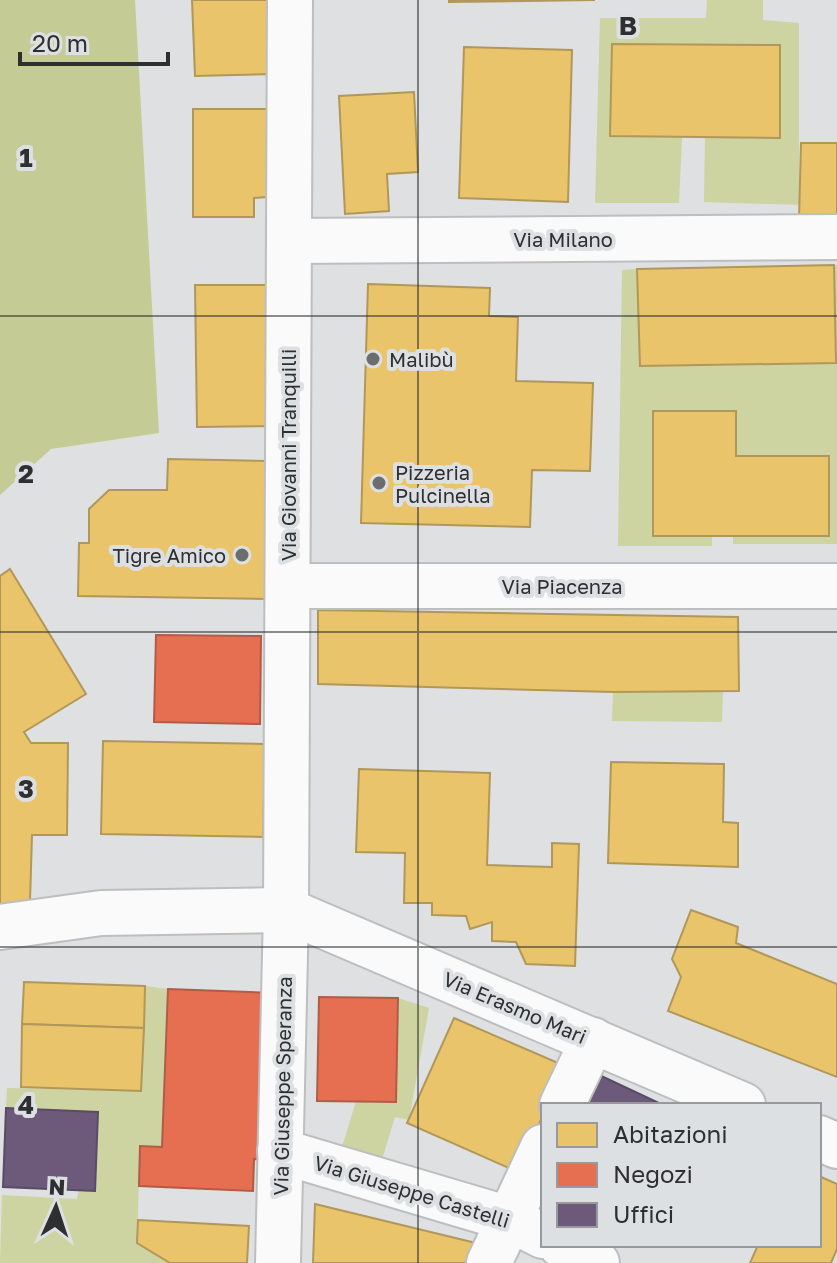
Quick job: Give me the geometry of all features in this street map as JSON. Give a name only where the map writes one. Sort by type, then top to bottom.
[{"type":"street","name":"Via Giovanni Tranquilli","points":[[286,910],[290,0]]},
{"type":"street","name":"Via Milano","points":[[289,241],[837,237]]},
{"type":"street","name":"Via Piacenza","points":[[288,586],[837,586]]},
{"type":"street","points":[[0,927],[101,913],[286,910]]},
{"type":"street","name":"Via Erasmo Mari","points":[[286,910],[738,1103]]},
{"type":"street","name":"Via Giuseppe Speranza","points":[[278,1263],[286,910]]},
{"type":"street","points":[[563,1103],[593,1040]]},
{"type":"street","name":"Via Giuseppe Castelli","points":[[280,1151],[526,1227]]},
{"type":"street","points":[[489,1263],[526,1227],[541,1156]]},
{"type":"street","points":[[565,1247],[597,1263]]},
{"type":"green space","points":[[0,0],[135,0],[159,433],[51,449],[0,495]]},
{"type":"green space","points":[[707,0],[763,0],[763,20],[799,23],[799,205],[704,202],[705,137],[780,137],[780,45],[612,44],[610,136],[682,137],[679,203],[595,203],[600,18],[706,18]]},
{"type":"green space","points":[[834,265],[837,265],[837,544],[733,544],[733,536],[829,536],[828,456],[736,456],[736,411],[654,411],[653,536],[712,536],[712,546],[618,546],[622,270],[637,269],[640,366],[835,363]]},
{"type":"green space","points":[[723,690],[722,722],[612,721],[613,692]]},
{"type":"green space","points":[[145,986],[168,989],[162,1147],[140,1146],[137,1243],[170,1263],[0,1263],[2,1195],[77,1199],[79,1190],[95,1191],[98,1113],[6,1108],[7,1088],[141,1091]]},
{"type":"green space","points":[[398,998],[429,1008],[409,1120],[395,1117],[380,1166],[340,1154],[356,1101],[396,1102]]},
{"type":"building: Abitazioni","points":[[192,0],[269,0],[272,74],[195,76]]},
{"type":"building: Abitazioni","points":[[449,0],[595,0],[449,2]]},
{"type":"building: Abitazioni","points":[[612,44],[780,45],[780,138],[610,136]]},
{"type":"building: Abitazioni","points":[[464,47],[572,50],[568,202],[459,198]]},
{"type":"building: Abitazioni","points":[[414,92],[418,172],[387,174],[389,211],[345,214],[339,96]]},
{"type":"building: Abitazioni","points":[[193,109],[267,109],[267,197],[254,198],[254,217],[193,217]]},
{"type":"building: Abitazioni","points":[[801,143],[837,143],[837,220],[799,220]]},
{"type":"building: Abitazioni","points":[[834,265],[836,363],[640,366],[637,269]]},
{"type":"building: Abitazioni","points":[[368,284],[490,288],[489,316],[518,317],[516,381],[593,383],[590,471],[532,470],[530,527],[361,523]]},
{"type":"building: Abitazioni","points":[[195,285],[278,285],[279,426],[197,427]]},
{"type":"building: Abitazioni","points":[[653,411],[736,411],[736,456],[829,456],[829,536],[653,536]]},
{"type":"building: Abitazioni","points":[[168,459],[272,461],[269,599],[78,596],[79,543],[89,543],[89,509],[109,490],[167,490]]},
{"type":"building: Abitazioni","points":[[10,569],[86,694],[24,732],[31,743],[68,743],[67,835],[32,835],[30,901],[0,905],[0,576]]},
{"type":"building: Abitazioni","points":[[318,610],[738,617],[739,691],[613,692],[318,684]]},
{"type":"building: Abitazioni","points":[[103,741],[265,744],[263,837],[101,834]]},
{"type":"building: Abitazioni","points":[[611,762],[724,764],[723,822],[738,823],[738,867],[608,863]]},
{"type":"building: Abitazioni","points":[[359,769],[490,773],[487,865],[552,867],[552,843],[579,844],[575,966],[526,964],[516,942],[492,941],[492,922],[470,929],[466,916],[432,915],[432,903],[404,903],[405,853],[356,852]]},
{"type":"building: Abitazioni","points":[[691,910],[738,927],[736,943],[837,984],[837,1077],[668,1011],[681,977],[672,959]]},
{"type":"building: Abitazioni","points":[[24,982],[145,986],[144,1028],[22,1024]]},
{"type":"building: Abitazioni","points":[[454,1018],[565,1066],[544,1103],[541,1103],[541,1120],[518,1172],[407,1123]]},
{"type":"building: Abitazioni","points":[[22,1024],[144,1028],[141,1091],[21,1087]]},
{"type":"building: Abitazioni","points":[[821,1177],[837,1184],[837,1249],[831,1263],[750,1263],[757,1247],[821,1247]]},
{"type":"building: Abitazioni","points":[[315,1204],[480,1244],[472,1263],[313,1263]]},
{"type":"building: Abitazioni","points":[[138,1220],[249,1226],[247,1263],[170,1263],[137,1243]]},
{"type":"building: Negozi","points":[[156,635],[261,636],[260,724],[154,722]]},
{"type":"building: Negozi","points":[[168,989],[273,993],[267,1160],[254,1159],[253,1191],[139,1186],[140,1146],[162,1147]]},
{"type":"building: Negozi","points":[[319,997],[398,998],[396,1102],[317,1101]]},
{"type":"building: Uffici","points":[[597,1074],[659,1103],[583,1103]]},
{"type":"building: Uffici","points":[[6,1108],[98,1112],[95,1191],[3,1187]]},
{"type":"place","name":"Malibù","points":[[373,359]]},
{"type":"place","name":"Pizzeria Pulcinella","points":[[379,483]]},
{"type":"place","name":"Tigre Amico","points":[[242,555]]}]
